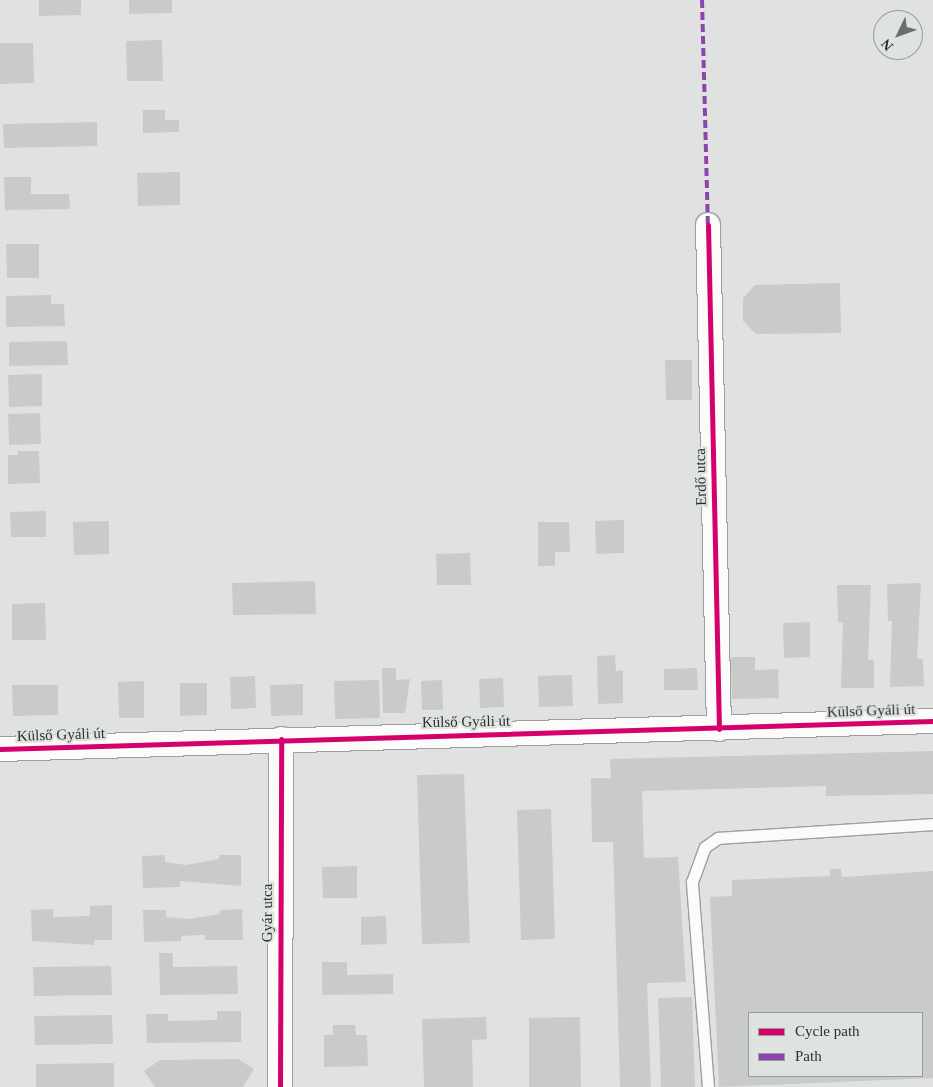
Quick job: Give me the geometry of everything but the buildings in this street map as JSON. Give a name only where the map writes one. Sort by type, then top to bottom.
[{"type":"street","name":"Erdő utca","points":[[708,225],[719,729]]},
{"type":"street","name":"Külső Gyáli út","points":[[0,749],[281,739],[719,729],[933,721]]},
{"type":"street","name":"Gyár utca","points":[[280,1087],[281,739]]},
{"type":"lane","points":[[708,1087],[692,882],[705,847],[718,838],[933,824]]},
{"type":"marked path","points":[[702,0],[708,225]]},
{"type":"cycle path","points":[[708,225],[719,729]]},
{"type":"cycle path","points":[[0,749],[933,721]]},
{"type":"cycle path","points":[[280,1087],[281,739]]}]
